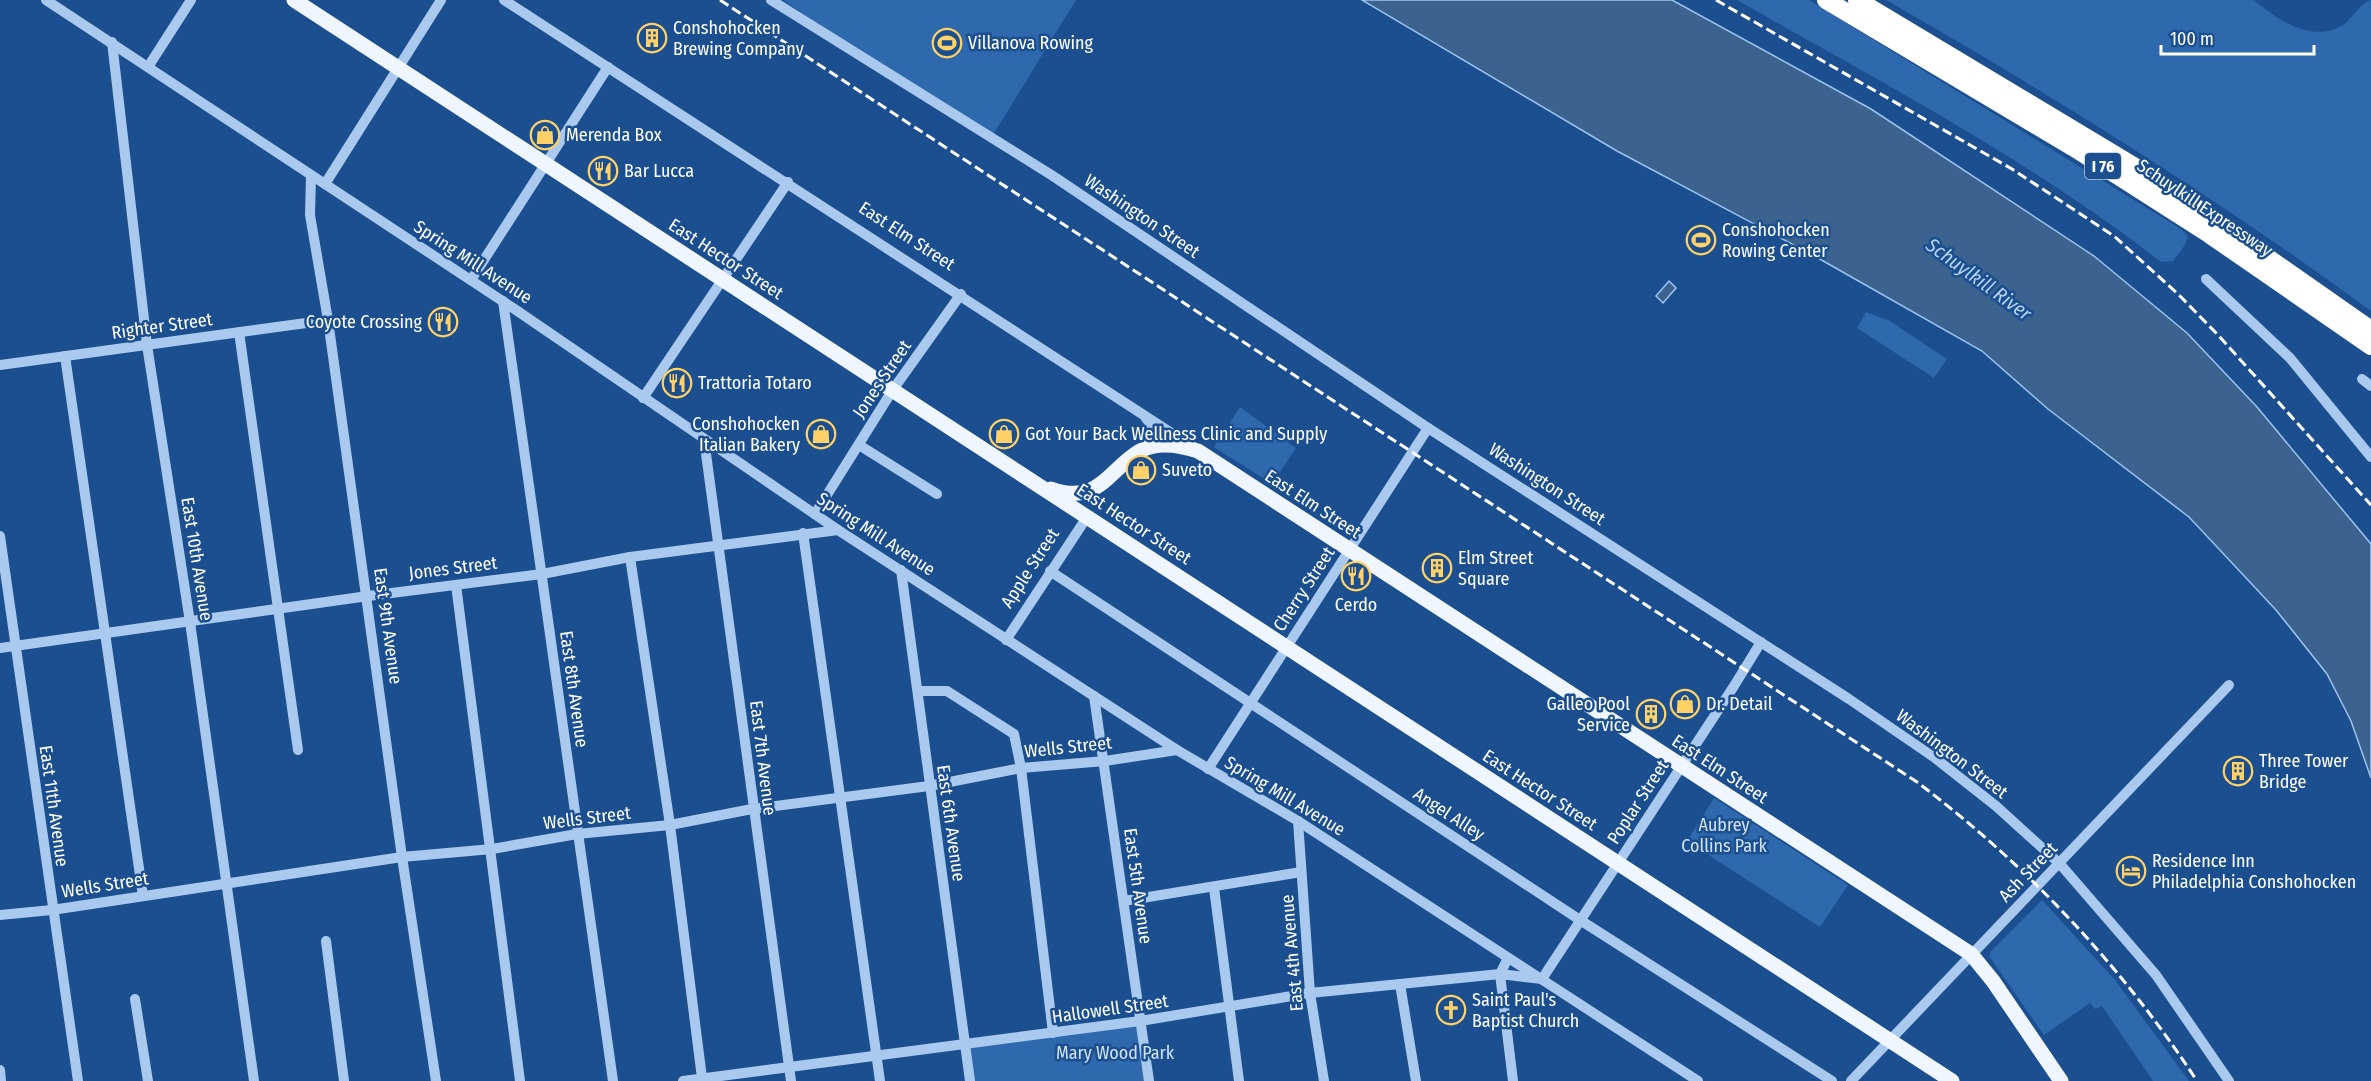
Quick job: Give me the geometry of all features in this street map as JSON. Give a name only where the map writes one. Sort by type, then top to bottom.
[{"type":"highway","name":"Schuylkill Expressway","points":[[1826,0],[2076,148],[2209,234],[2371,346]]},
{"type":"highway","name":"Schuylkill Expressway","points":[[1857,0],[2155,179],[2371,330]]},
{"type":"main road","name":"East Hector Street","points":[[294,0],[1953,1081]]},
{"type":"main road","points":[[1087,517],[1087,500],[1097,487],[1141,450],[1174,445],[1198,451]]},
{"type":"main road","name":"East Elm Street","points":[[1198,451],[1971,954],[1993,981],[2061,1081]]},
{"type":"main road","points":[[1024,477],[1064,493],[1082,492],[1097,487]]},
{"type":"street","name":"Spring Mill Avenue","points":[[46,0],[503,301],[704,440],[1006,640],[1208,770],[1298,820],[1698,1081]]},
{"type":"street","points":[[148,67],[191,0]]},
{"type":"street","points":[[325,184],[441,0]]},
{"type":"street","name":"East Elm Street","points":[[504,0],[961,294],[1198,451]]},
{"type":"street","name":"Washington Street","points":[[771,0],[1053,176],[1428,428],[1761,642],[1935,758],[1996,806],[2060,864],[2156,975],[2229,1081]]},
{"type":"street","name":"East 10th Avenue","points":[[111,42],[147,345],[190,622],[254,1081]]},
{"type":"street","points":[[471,280],[608,66]]},
{"type":"street","name":"East 9th Avenue","points":[[310,176],[310,215],[328,320],[368,596],[402,857],[436,1081]]},
{"type":"street","points":[[644,398],[788,182]]},
{"type":"street","points":[[2206,279],[2289,358],[2371,457]]},
{"type":"street","name":"Jones Street","points":[[815,514],[892,391],[961,294]]},
{"type":"street","name":"East 8th Avenue","points":[[503,301],[613,1081]]},
{"type":"street","name":"Righter Street","points":[[0,365],[328,320]]},
{"type":"street","points":[[239,332],[298,750]]},
{"type":"street","points":[[65,356],[143,896]]},
{"type":"street","points":[[2362,379],[2371,386]]},
{"type":"street","points":[[1138,411],[1148,419],[1151,427],[1150,437],[1141,450]]},
{"type":"street","name":"Cherry Street","points":[[1208,770],[1428,428]]},
{"type":"street","name":"East 7th Avenue","points":[[704,440],[752,809],[791,1081]]},
{"type":"street","points":[[859,445],[937,494]]},
{"type":"street","name":"Apple Street","points":[[1006,640],[1087,517]]},
{"type":"street","name":"Jones Street","points":[[0,648],[542,574],[630,557],[838,530]]},
{"type":"street","points":[[803,533],[880,1081]]},
{"type":"street","name":"East 11th Avenue","points":[[0,536],[78,1081]]},
{"type":"street","points":[[630,557],[670,825],[702,1078]]},
{"type":"street","name":"East 6th Avenue","points":[[901,570],[970,1081]]},
{"type":"street","name":"Angel Alley","points":[[1050,571],[1581,920],[1833,1081]]},
{"type":"street","points":[[456,585],[492,849],[520,1081]]},
{"type":"street","name":"Poplar Street","points":[[1542,979],[1761,642]]},
{"type":"street","name":"Ash Street","points":[[1851,1081],[2229,685]]},
{"type":"street","points":[[918,692],[947,691],[1014,734],[1021,768],[1053,1033]]},
{"type":"street","name":"East 5th Avenue","points":[[1094,696],[1149,1081]]},
{"type":"street","name":"Wells Street","points":[[0,915],[52,910],[402,857],[492,849],[577,834],[670,825],[752,809],[929,786],[1021,768],[1105,761],[1177,750]]},
{"type":"street","name":"East 4th Avenue","points":[[1298,820],[1310,993],[1324,1081]]},
{"type":"street","points":[[1124,901],[1301,872]]},
{"type":"street","points":[[1214,888],[1239,1081]]},
{"type":"street","points":[[326,940],[344,1081]]},
{"type":"street","points":[[1508,957],[1500,974],[1513,1081]]},
{"type":"street","name":"Hallowell Street","points":[[683,1081],[789,1069],[877,1055],[965,1046],[1231,1008],[1310,993],[1500,974],[1542,979]]},
{"type":"street","points":[[1400,984],[1416,1081]]},
{"type":"street","points":[[135,999],[148,1081]]},
{"type":"street","points":[[0,1070],[2,1081]]},
{"type":"green space","name":"Villanova Rowing","points":[[783,0],[1076,0],[991,138]]},
{"type":"green space","points":[[1737,0],[1809,0],[2181,229],[2188,236],[2185,245],[2173,261],[2161,262],[2111,225],[2007,156],[1900,92]]},
{"type":"green space","points":[[1886,0],[2254,0],[2273,15],[2296,27],[2320,32],[2343,25],[2363,4],[2371,0],[2371,311],[2194,188],[2072,110]]},
{"type":"green space","points":[[1866,312],[1890,321],[1947,359],[1934,378],[1857,328]]},
{"type":"green space","points":[[1240,407],[1296,448],[1272,484],[1214,447]]},
{"type":"green space","name":"Aubrey Collins Park","points":[[1714,798],[1848,885],[1820,927],[1687,841]]},
{"type":"green space","points":[[2042,900],[2115,980],[2189,1081],[2153,1081],[2102,1006],[2095,1009],[2090,1003],[2044,1035],[1989,956],[1991,951]]},
{"type":"green space","name":"Mary Wood Park","points":[[1140,1021],[1149,1081],[970,1081],[965,1045]]},
{"type":"water","name":"Schuylkill River","points":[[1362,0],[1672,0],[1871,109],[2094,256],[2187,333],[2257,407],[2371,544],[2371,778],[2351,721],[2327,674],[2276,610],[2189,517],[2048,409],[1982,351],[1818,258],[1617,151]]},
{"type":"water","points":[[1669,281],[1676,288],[1663,303],[1656,296]]},
{"type":"railway","points":[[720,0],[1917,782],[1996,847],[2070,919],[2137,997],[2197,1081]]},
{"type":"railway","points":[[1716,0],[2012,169],[2114,236],[2179,295],[2218,335],[2371,505]]},
{"type":"place","name":"Conshohocken Brewing Company","points":[[652,38]]},
{"type":"place","name":"Villanova Rowing","points":[[947,43]]},
{"type":"place","name":"Merenda Box","points":[[545,135]]},
{"type":"place","name":"Bar Lucca","points":[[603,171]]},
{"type":"place","name":"Conshohocken Rowing Center","points":[[1701,240]]},
{"type":"place","name":"Coyote Crossing","points":[[443,322]]},
{"type":"place","name":"Trattoria Totaro","points":[[677,383]]},
{"type":"place","name":"Conshohocken Italian Bakery","points":[[821,434]]},
{"type":"place","name":"Got Your Back Wellness Clinic and Supply","points":[[1004,434]]},
{"type":"place","name":"Suveto","points":[[1141,470]]},
{"type":"place","name":"Elm Street Square","points":[[1437,568]]},
{"type":"place","name":"Cerdo","points":[[1356,576]]},
{"type":"place","name":"Dr. Detail","points":[[1685,704]]},
{"type":"place","name":"Galleo Pool Service","points":[[1651,714]]},
{"type":"place","name":"Three Tower Bridge","points":[[2238,771]]},
{"type":"place","name":"Residence Inn Philadelphia Conshohocken","points":[[2131,871]]},
{"type":"place","name":"Saint Paul's Baptist Church","points":[[1451,1010]]}]
